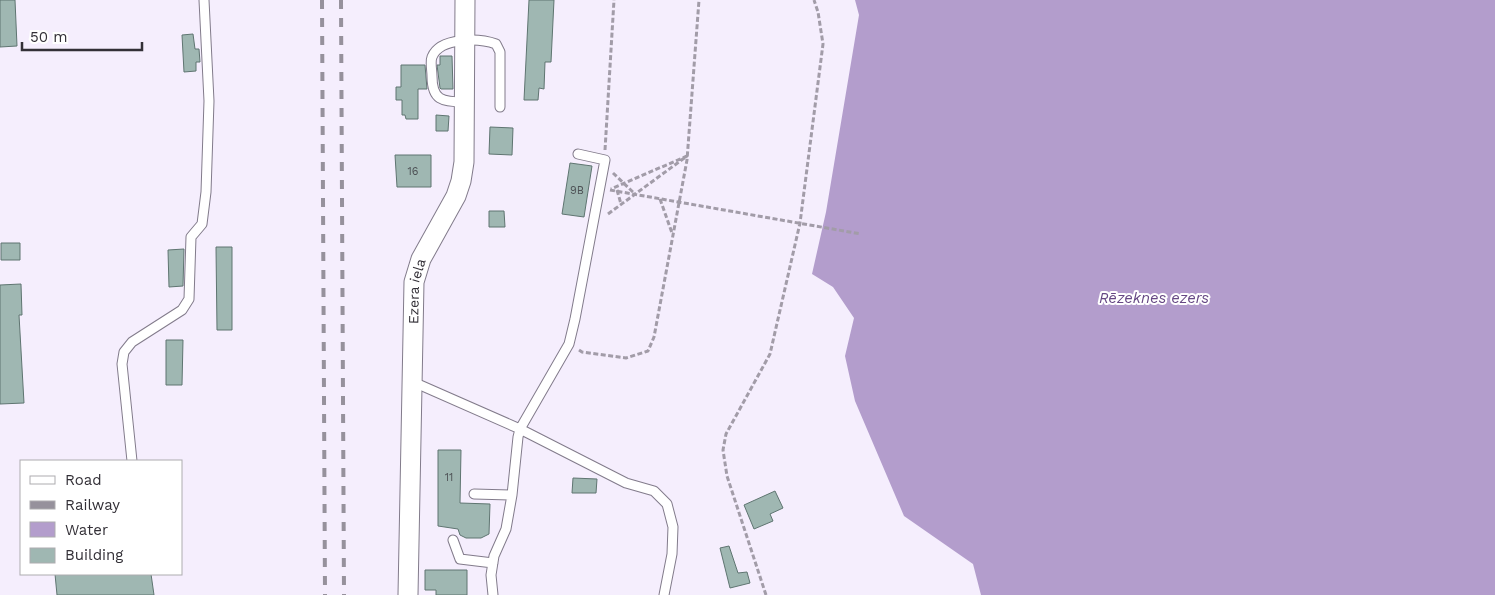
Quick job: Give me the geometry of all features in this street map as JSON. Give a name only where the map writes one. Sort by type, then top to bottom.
[{"type":"street","name":"Ezera iela","points":[[408,595],[414,282],[420,259],[456,196],[461,181],[464,162],[465,0]]},
{"type":"lane","points":[[132,460],[122,364],[124,352],[132,342],[182,310],[189,299],[191,237],[202,224],[206,192],[209,101],[204,0]]},
{"type":"lane","points":[[464,102],[448,102],[436,94],[432,88],[432,58],[437,49],[448,43],[489,41],[496,44],[500,52],[500,106]]},
{"type":"lane","points":[[493,595],[492,563],[506,529],[520,429],[569,344],[593,224],[605,160],[578,154]]},
{"type":"lane","points":[[411,381],[520,429],[626,483],[654,491],[667,504],[673,527],[672,554],[664,595]]},
{"type":"lane","points":[[474,494],[512,495]]},
{"type":"lane","points":[[453,540],[460,558],[492,563]]},
{"type":"path","points":[[605,150],[614,0]]},
{"type":"path","points":[[569,344],[582,352],[626,358],[648,351],[654,337],[687,156],[699,0]]},
{"type":"path","points":[[766,595],[727,476],[723,450],[726,434],[770,354],[800,223],[823,44],[818,12],[814,0]]},
{"type":"path","points":[[616,189],[624,183],[687,156]]},
{"type":"path","points":[[593,224],[687,156]]},
{"type":"path","points":[[621,204],[610,170],[634,194]]},
{"type":"path","points":[[616,189],[660,199],[861,234]]},
{"type":"path","points":[[660,199],[673,235]]},
{"type":"water","name":"Rēzeknes ezers","points":[[855,0],[1495,0],[1495,595],[981,595],[973,564],[904,516],[855,401],[845,356],[854,318],[833,287],[812,274],[826,212],[859,15]]},
{"type":"building","points":[[0,0],[15,0],[17,46],[0,47]]},
{"type":"building","points":[[529,0],[554,0],[551,62],[545,62],[544,89],[539,88],[538,100],[524,100]]},
{"type":"building","points":[[193,34],[195,49],[199,49],[200,62],[196,62],[196,71],[184,72],[182,35]]},
{"type":"building","points":[[440,56],[452,56],[453,89],[440,88],[437,65],[440,65]]},
{"type":"building","points":[[401,65],[425,65],[427,89],[418,89],[418,119],[406,119],[405,115],[402,115],[402,100],[396,100],[396,87],[401,87]]},
{"type":"building","points":[[436,115],[449,116],[448,131],[436,131]]},
{"type":"building","points":[[490,127],[513,128],[512,155],[489,154]]},
{"type":"building","points":[[395,155],[431,155],[431,187],[397,187]]},
{"type":"building","points":[[570,163],[592,166],[584,217],[562,214]]},
{"type":"building","points":[[489,211],[504,211],[505,227],[489,227]]},
{"type":"building","points":[[1,243],[20,243],[20,260],[1,260]]},
{"type":"building","points":[[216,247],[232,247],[232,330],[217,330]]},
{"type":"building","points":[[184,249],[183,286],[169,287],[168,250]]},
{"type":"building","points":[[21,284],[22,315],[19,315],[24,403],[0,404],[0,285]]},
{"type":"building","points":[[166,340],[183,340],[182,385],[166,385]]},
{"type":"building","points":[[438,450],[461,450],[460,503],[490,504],[489,534],[481,538],[466,538],[460,535],[458,529],[438,526]]},
{"type":"building","points":[[573,478],[597,479],[596,493],[572,493]]},
{"type":"building","points":[[775,491],[783,508],[770,514],[773,521],[754,529],[744,505]]},
{"type":"building","points":[[729,546],[738,573],[747,572],[750,583],[730,588],[720,548]]},
{"type":"building","points":[[425,570],[467,570],[467,595],[436,595],[436,590],[425,590]]},
{"type":"building","points":[[55,575],[151,575],[154,595],[57,595]]},
{"type":"railway","points":[[322,0],[325,595]]},
{"type":"railway","points":[[341,0],[344,595]]}]
